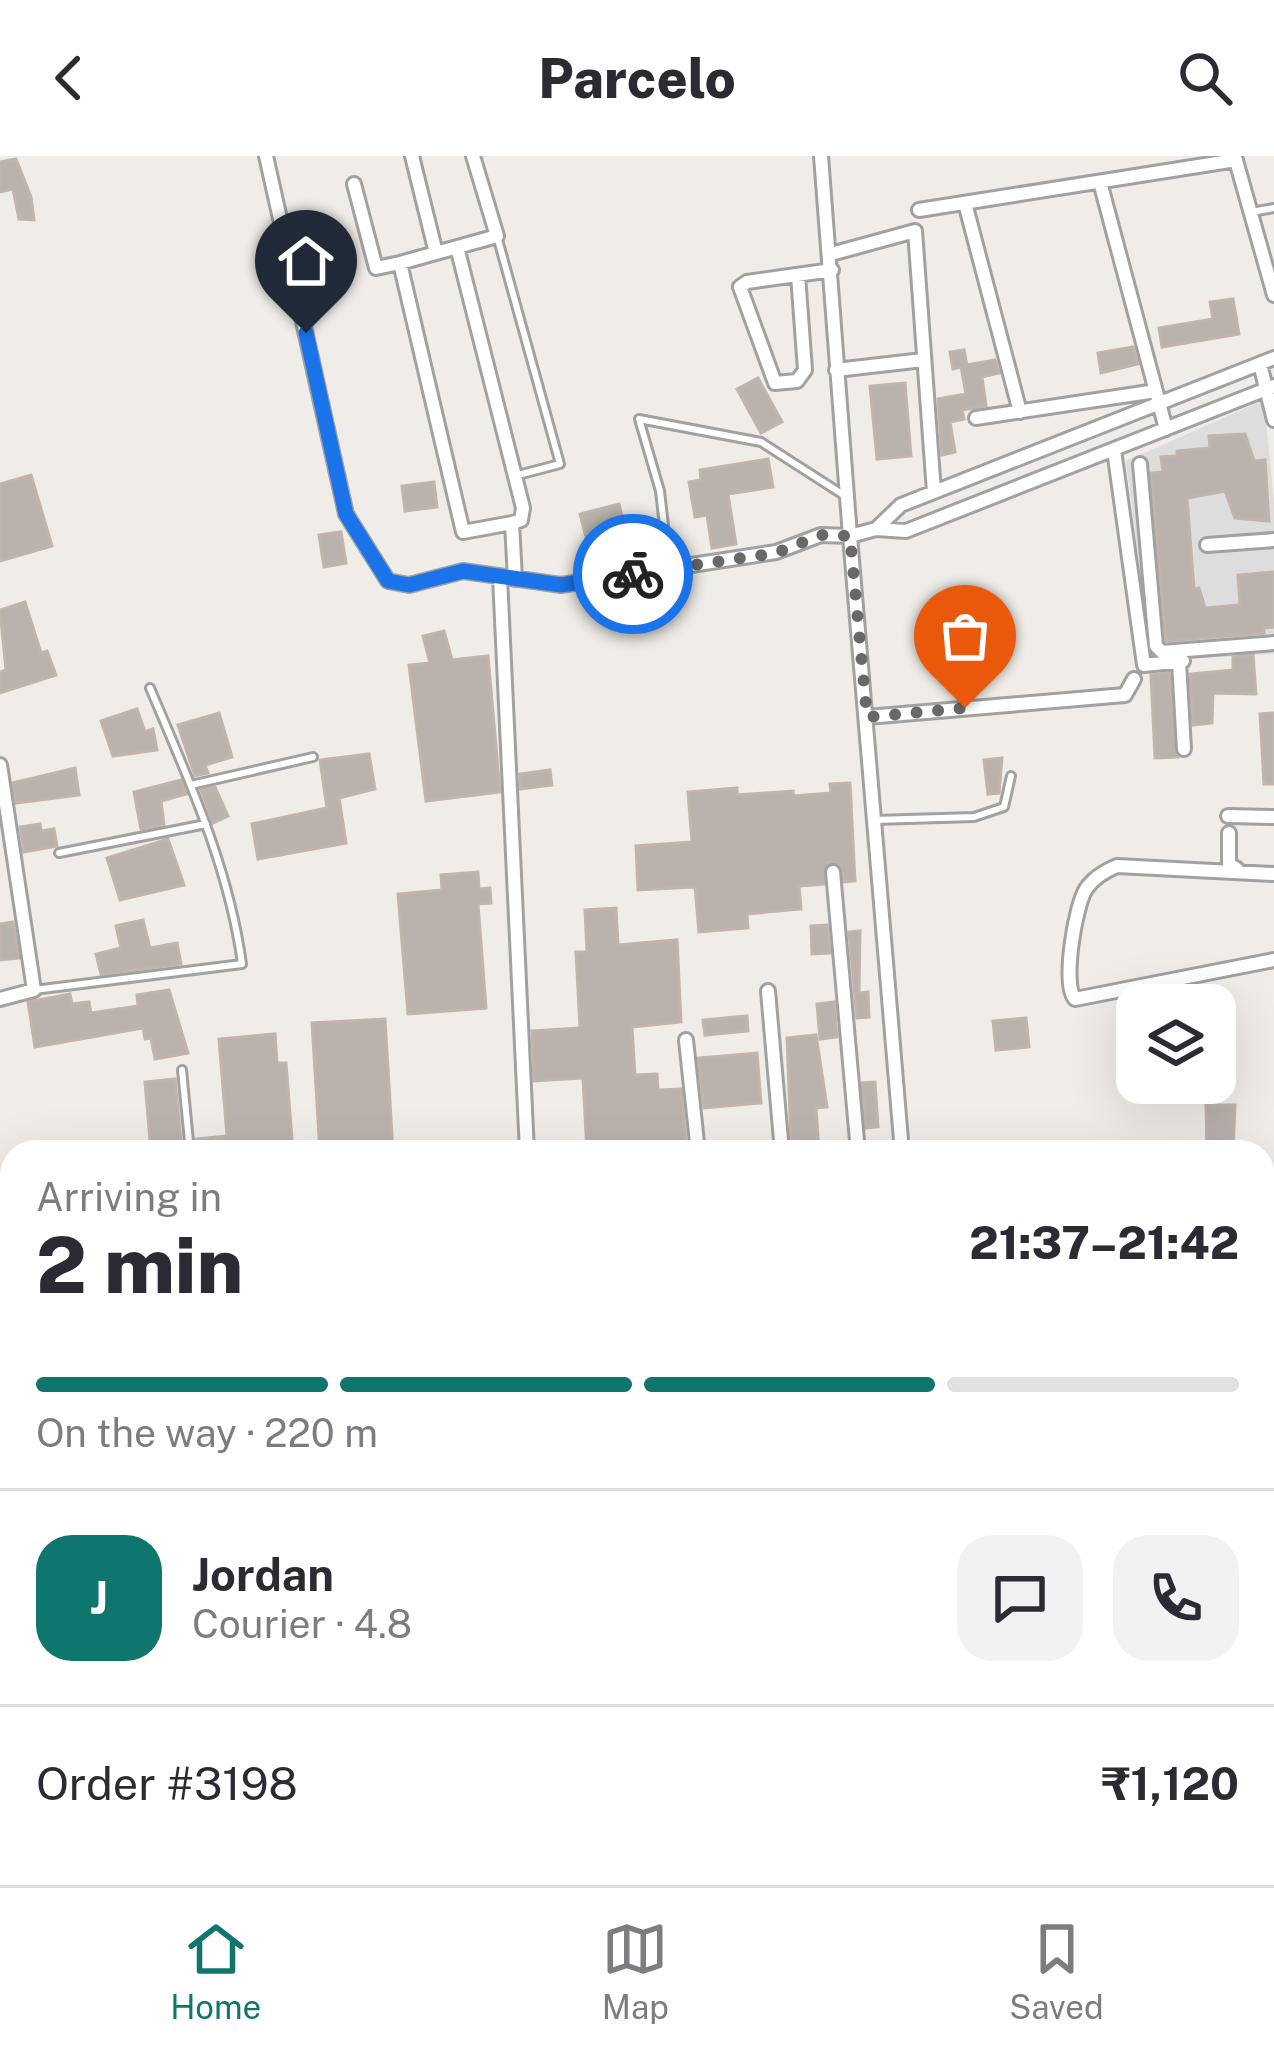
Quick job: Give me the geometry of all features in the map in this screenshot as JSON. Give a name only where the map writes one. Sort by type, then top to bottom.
[{"type":"street","points":[[266,156],[346,514],[388,581],[409,585],[463,571],[561,585],[776,553],[821,535],[906,531],[1272,387]]},
{"type":"street","points":[[412,156],[436,253]]},
{"type":"street","points":[[354,184],[376,268],[400,263],[497,236],[473,156]]},
{"type":"street","points":[[821,156],[901,1140]]},
{"type":"street","points":[[919,210],[1236,158],[1274,292]]},
{"type":"street","points":[[1100,182],[1166,429]]},
{"type":"street","points":[[965,203],[1020,412]]},
{"type":"street","points":[[831,254],[916,231],[934,492]]},
{"type":"street","points":[[400,263],[463,532],[512,523],[520,520],[523,508],[457,248]]},
{"type":"street","points":[[798,275],[805,370],[797,381],[775,382],[740,287],[798,275],[832,270]]},
{"type":"street","points":[[836,370],[923,360]]},
{"type":"street","points":[[876,529],[901,505],[1267,361],[1274,420]]},
{"type":"street","points":[[976,418],[1156,391]]},
{"type":"street","points":[[1081,437],[1089,460]]},
{"type":"street","points":[[1114,450],[1144,665],[1181,662],[1184,749]]},
{"type":"street","points":[[1140,464],[1156,646],[1162,652],[1274,643]]},
{"type":"street","points":[[512,523],[515,579]]},
{"type":"street","points":[[1207,545],[1274,540]]},
{"type":"street","points":[[500,578],[526,1140]]},
{"type":"street","points":[[867,717],[1125,695],[1134,679]]},
{"type":"street","points":[[0,765],[34,990],[0,1000]]},
{"type":"street","points":[[1228,816],[1274,817]]},
{"type":"street","points":[[1229,833],[1229,867],[1274,872]]},
{"type":"street","points":[[1274,872],[1117,866],[1101,873],[1079,905],[1067,985],[1075,999],[1274,960]]},
{"type":"street","points":[[833,872],[857,1140]]},
{"type":"street","points":[[768,991],[781,1140]]},
{"type":"street","points":[[686,1040],[697,1140]]},
{"type":"lane","points":[[1251,212],[1274,208]]},
{"type":"lane","points":[[497,236],[560,464],[514,476]]},
{"type":"lane","points":[[669,571],[660,491],[639,419],[760,442],[848,498]]},
{"type":"lane","points":[[34,990],[242,964],[236,914],[206,824],[151,688]]},
{"type":"lane","points":[[190,785],[313,757]]},
{"type":"lane","points":[[875,820],[974,817],[1004,807],[1011,776]]},
{"type":"lane","points":[[59,854],[206,824]]},
{"type":"lane","points":[[182,1070],[189,1140]]},
{"type":"shaded area","points":[[1264,400],[1274,503],[1274,654],[1152,661],[1126,461]]},
{"type":"building","points":[[16,159],[31,197],[34,220],[19,219],[13,189],[0,192],[0,162]]},
{"type":"building","points":[[1233,299],[1239,334],[1162,347],[1159,328],[1213,319],[1210,302]]},
{"type":"building","points":[[1133,347],[1138,364],[1101,373],[1098,353]]},
{"type":"building","points":[[964,350],[967,365],[995,360],[999,373],[982,377],[986,406],[962,410],[964,419],[950,422],[955,452],[942,455],[938,399],[966,394],[961,367],[953,369],[950,352]]},
{"type":"building","points":[[758,378],[782,422],[761,433],[737,389]]},
{"type":"building","points":[[905,383],[911,456],[877,459],[870,386]]},
{"type":"building","points":[[1245,434],[1254,461],[1265,460],[1269,521],[1235,518],[1225,491],[1187,498],[1194,589],[1199,588],[1205,608],[1240,605],[1238,575],[1273,572],[1274,627],[1264,628],[1264,633],[1166,641],[1151,473],[1163,472],[1161,457],[1210,448],[1209,436]]},
{"type":"building","points":[[768,459],[773,487],[728,494],[736,544],[712,548],[707,515],[695,517],[689,482],[701,480],[700,470]]},
{"type":"building","points":[[31,475],[52,546],[0,561],[0,484]]},
{"type":"building","points":[[434,482],[437,507],[405,511],[402,486]]},
{"type":"building","points":[[619,504],[628,539],[589,549],[580,514]]},
{"type":"building","points":[[341,532],[346,563],[324,567],[319,535]]},
{"type":"building","points":[[25,602],[41,653],[47,651],[56,675],[0,693],[0,672],[6,670],[0,610]]},
{"type":"building","points":[[444,631],[452,660],[488,656],[500,792],[426,801],[409,665],[430,663],[423,636]]},
{"type":"building","points":[[1253,655],[1256,694],[1213,693],[1212,723],[1193,725],[1190,674],[1233,670],[1233,657]]},
{"type":"building","points":[[1169,673],[1178,757],[1155,758],[1151,675]]},
{"type":"building","points":[[137,709],[145,732],[153,729],[157,750],[113,756],[101,721]]},
{"type":"building","points":[[219,713],[232,757],[205,765],[208,773],[195,776],[178,725]]},
{"type":"building","points":[[1273,713],[1274,784],[1264,784],[1260,714]]},
{"type":"building","points":[[369,754],[375,789],[339,798],[346,843],[258,859],[252,824],[327,808],[320,760]]},
{"type":"building","points":[[1002,758],[999,793],[988,794],[984,760]]},
{"type":"building","points":[[75,768],[79,795],[16,803],[13,783]]},
{"type":"building","points":[[550,770],[552,785],[520,789],[520,774]]},
{"type":"building","points":[[181,780],[186,794],[161,801],[164,825],[141,829],[134,792]]},
{"type":"building","points":[[850,783],[855,881],[844,882],[841,865],[828,863],[824,884],[799,886],[801,909],[747,914],[748,928],[699,932],[695,887],[638,890],[636,846],[692,842],[688,792],[737,788],[737,795],[793,791],[793,796],[831,793],[830,784]]},
{"type":"building","points":[[215,787],[228,816],[213,823],[201,790]]},
{"type":"building","points":[[40,824],[41,831],[54,829],[57,846],[24,852],[20,827]]},
{"type":"building","points":[[168,839],[184,885],[120,900],[107,858]]},
{"type":"building","points":[[478,872],[479,889],[490,888],[491,903],[478,904],[486,1008],[408,1014],[398,894],[442,890],[441,875]]},
{"type":"building","points":[[616,908],[618,945],[677,940],[681,1022],[632,1027],[635,1075],[657,1074],[658,1090],[681,1089],[686,1140],[586,1140],[583,1078],[534,1081],[532,1031],[580,1028],[576,952],[587,952],[585,910]]},
{"type":"building","points":[[143,920],[150,948],[177,943],[181,964],[101,974],[96,954],[121,948],[116,926]]},
{"type":"building","points":[[13,922],[19,958],[0,960],[0,924]]},
{"type":"building","points":[[827,925],[830,953],[812,954],[811,926]]},
{"type":"building","points":[[860,931],[859,993],[868,992],[869,1017],[857,1018],[849,932]]},
{"type":"building","points":[[169,990],[188,1053],[155,1059],[151,1038],[145,1039],[143,1028],[35,1047],[28,1002],[70,994],[72,1004],[89,1002],[91,1013],[138,1006],[137,995]]},
{"type":"building","points":[[834,1002],[837,1037],[820,1039],[817,1004]]},
{"type":"building","points":[[747,1016],[748,1031],[705,1035],[703,1020]]},
{"type":"building","points":[[1026,1018],[1029,1047],[996,1050],[993,1021]]},
{"type":"building","points":[[385,1019],[392,1140],[319,1140],[312,1023]]},
{"type":"building","points":[[275,1034],[277,1063],[286,1063],[292,1140],[196,1140],[227,1136],[219,1039]]},
{"type":"building","points":[[816,1035],[827,1107],[816,1108],[818,1140],[791,1140],[787,1038]]},
{"type":"building","points":[[757,1053],[761,1103],[704,1108],[698,1058]]},
{"type":"building","points":[[175,1079],[181,1140],[150,1140],[145,1082]]},
{"type":"building","points":[[875,1082],[878,1127],[866,1128],[862,1083]]},
{"type":"building","points":[[1206,1105],[1235,1105],[1234,1140],[1207,1140]]},
{"type":"way so far","points":[[633,574],[776,553],[821,535],[850,536],[867,717],[965,708]]},
{"type":"route","points":[[306,333],[346,514],[388,581],[409,585],[463,571],[561,585],[633,574]]}]
